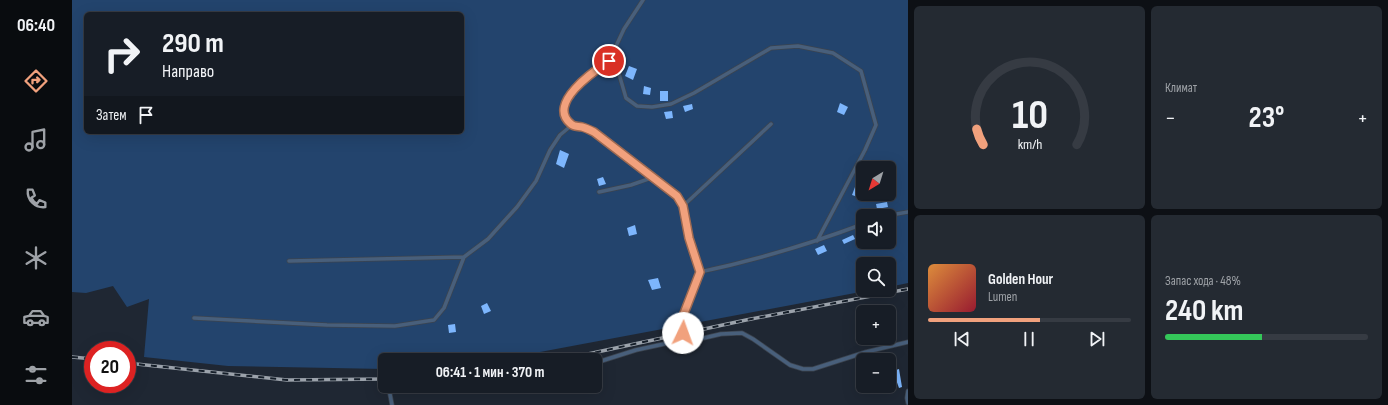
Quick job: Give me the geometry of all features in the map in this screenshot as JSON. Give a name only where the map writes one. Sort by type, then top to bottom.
[{"type":"lane","points":[[572,126],[566,119],[564,108],[570,94],[583,79],[609,61],[624,29],[643,0]]},
{"type":"lane","points":[[609,61],[614,65],[619,74],[626,98],[636,106],[652,107],[671,104],[694,93],[770,48],[798,46],[833,53],[861,71],[876,125],[865,150],[817,241]]},
{"type":"lane","points":[[683,206],[771,124]]},
{"type":"lane","points":[[194,318],[327,325],[395,326],[434,320],[444,308],[464,257],[488,239],[517,207],[536,181],[550,150],[560,134],[572,126],[583,127],[594,132],[677,196],[683,206],[689,238],[700,272],[681,324],[683,333],[687,339]]},
{"type":"lane","points":[[599,192],[654,177]]},
{"type":"lane","points":[[896,214],[908,212]]},
{"type":"lane","points":[[700,272],[735,265],[817,241],[856,227]]},
{"type":"lane","points":[[289,261],[464,257]]},
{"type":"lane","points":[[602,361],[636,350],[687,339],[691,341],[721,334],[742,333],[753,338],[790,365],[803,369],[813,369],[866,352],[908,342]]},
{"type":"lane","points":[[908,391],[908,403]]},
{"type":"lane","points":[[390,393],[392,405]]},
{"type":"shaded area","points":[[72,0],[908,0],[908,283],[896,286],[896,257],[856,257],[856,293],[534,353],[378,353],[378,369],[228,366],[144,357],[149,299],[127,307],[113,286],[86,293],[72,292]]},
{"type":"building","points":[[629,66],[637,69],[633,80],[625,76]]},
{"type":"building","points":[[644,86],[651,88],[650,95],[643,94]]},
{"type":"building","points":[[660,91],[668,91],[668,101],[660,101]]},
{"type":"building","points":[[840,103],[848,107],[844,115],[837,112]]},
{"type":"building","points":[[692,104],[693,109],[685,112],[683,106]]},
{"type":"building","points":[[672,111],[673,118],[666,119],[664,112]]},
{"type":"building","points":[[560,150],[569,154],[564,168],[556,164]]},
{"type":"building","points":[[603,177],[606,184],[599,186],[597,179]]},
{"type":"building","points":[[855,187],[856,196],[852,195]]},
{"type":"building","points":[[887,202],[888,207],[877,209],[876,204]]},
{"type":"building","points":[[635,225],[637,234],[629,236],[627,228]]},
{"type":"building","points":[[853,235],[855,239],[844,244],[842,240]]},
{"type":"building","points":[[824,245],[827,251],[818,255],[815,249]]},
{"type":"building","points":[[658,278],[661,288],[652,290],[648,280]]},
{"type":"building","points":[[487,303],[491,311],[484,314],[481,306]]},
{"type":"building","points":[[455,324],[456,332],[449,333],[448,325]]},
{"type":"building","points":[[899,369],[902,387],[899,388],[896,380],[896,370]]},
{"type":"railway","points":[[593,353],[746,320],[908,289]]},
{"type":"railway","points":[[72,357],[84,358]]},
{"type":"railway","points":[[136,364],[287,380],[378,379]]},
{"type":"route","points":[[609,61],[583,79],[570,94],[564,108],[566,119],[572,126],[583,127],[594,132],[677,196],[683,206],[689,238],[700,272],[683,316],[681,324],[683,333]]}]
